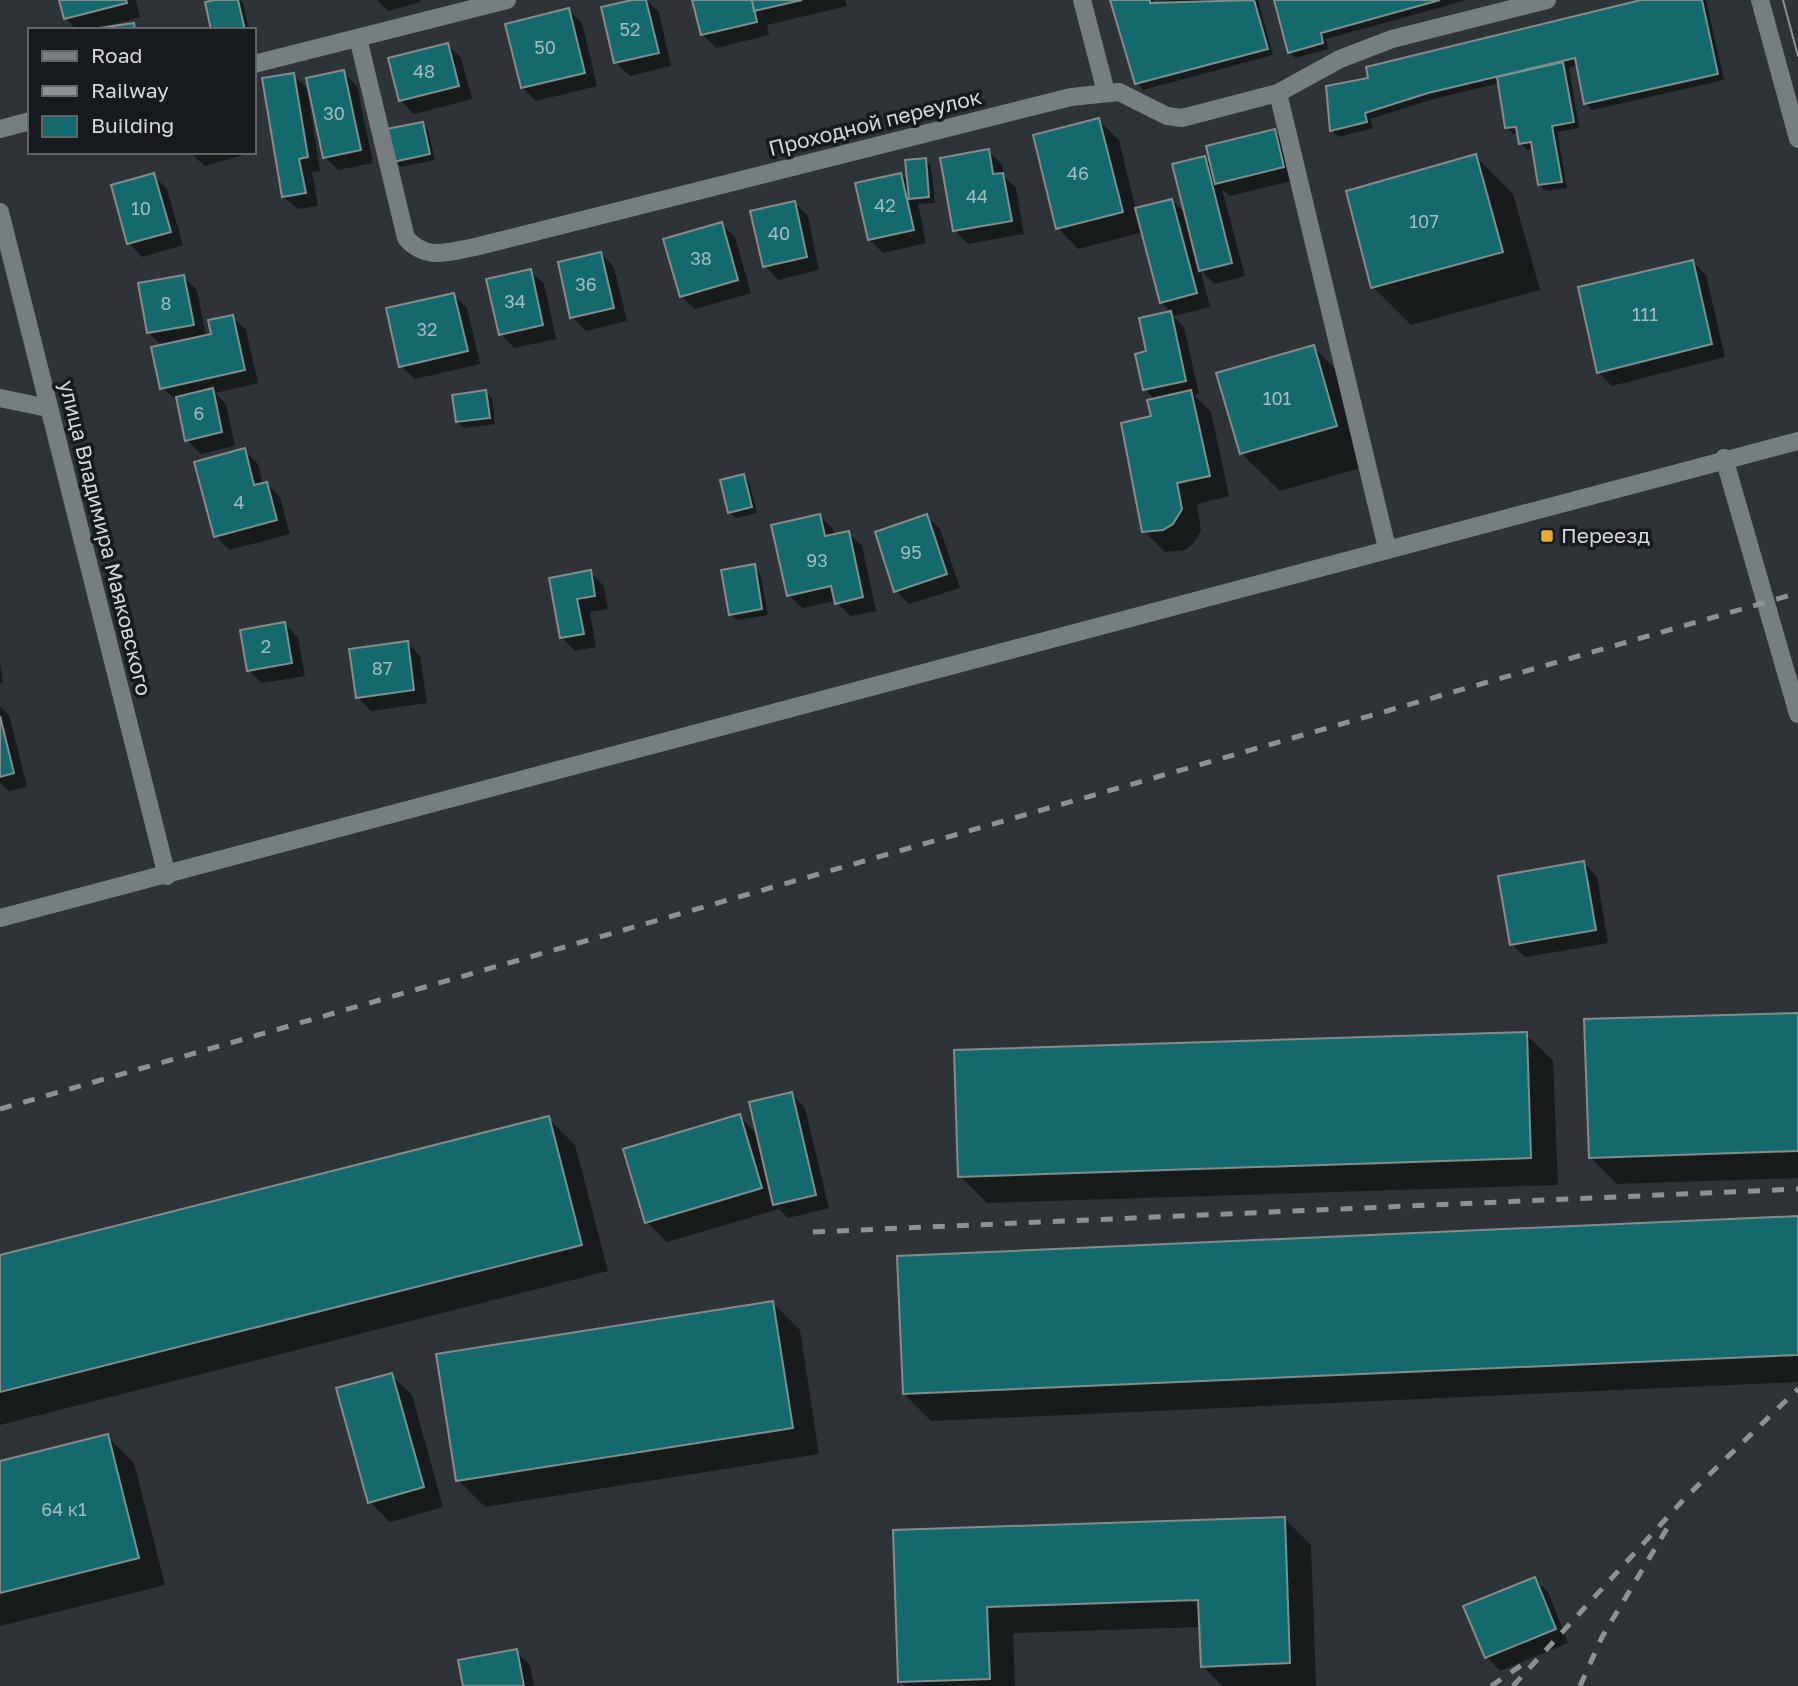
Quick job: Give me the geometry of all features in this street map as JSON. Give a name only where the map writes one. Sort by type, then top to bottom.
[{"type":"main road","points":[[256,64],[507,0]]},
{"type":"main road","points":[[1083,0],[1106,92]]},
{"type":"main road","name":"Проходной переулок","points":[[359,38],[406,238],[417,250],[430,253],[475,247],[1071,97],[1106,92],[1132,97],[1167,116],[1182,118],[1278,93],[1340,59],[1392,39],[1547,0]]},
{"type":"main road","points":[[1760,0],[1798,139]]},
{"type":"main road","points":[[1278,93],[1387,548]]},
{"type":"main road","points":[[0,129],[28,122]]},
{"type":"main road","name":"улица Владимира Маяковского","points":[[0,212],[167,876]]},
{"type":"main road","points":[[0,398],[48,408]]},
{"type":"main road","points":[[0,918],[167,876],[1798,440]]},
{"type":"main road","points":[[1724,458],[1798,714]]},
{"type":"building","points":[[59,0],[126,0],[127,3],[64,19]]},
{"type":"building","points":[[238,0],[245,28],[211,28],[205,2]]},
{"type":"building","points":[[632,0],[646,0],[659,53],[614,63],[601,7]]},
{"type":"building","points":[[692,0],[752,0],[757,22],[701,35]]},
{"type":"building","points":[[752,0],[802,0],[754,11]]},
{"type":"building","points":[[1110,0],[1150,0],[1150,3],[1254,0],[1268,49],[1135,84]]},
{"type":"building","points":[[1274,0],[1440,0],[1321,33],[1323,43],[1288,53]]},
{"type":"building","points":[[1641,0],[1702,0],[1718,74],[1584,104],[1575,58],[1428,93],[1365,113],[1367,122],[1330,131],[1326,86],[1368,78],[1366,67]]},
{"type":"building","points":[[569,8],[585,73],[521,88],[505,24]]},
{"type":"building","points":[[134,23],[135,28],[99,28]]},
{"type":"building","points":[[448,43],[459,86],[399,101],[388,58]]},
{"type":"building","points":[[1563,62],[1574,122],[1552,126],[1562,182],[1538,185],[1531,142],[1519,144],[1516,127],[1505,128],[1497,77]]},
{"type":"building","points":[[344,70],[361,150],[323,158],[306,78]]},
{"type":"building","points":[[294,73],[308,157],[299,159],[306,193],[282,197],[262,78]]},
{"type":"building","points":[[1099,118],[1123,212],[1056,229],[1033,135]]},
{"type":"building","points":[[423,122],[430,154],[393,162],[386,129]]},
{"type":"building","points":[[1275,129],[1284,167],[1215,184],[1206,146]]},
{"type":"building","points":[[989,149],[993,174],[1003,173],[1012,221],[953,231],[940,158]]},
{"type":"building","points":[[1476,154],[1503,252],[1371,288],[1346,191]]},
{"type":"building","points":[[1205,156],[1232,263],[1199,271],[1172,164]]},
{"type":"building","points":[[926,158],[929,197],[909,199],[905,160]]},
{"type":"building","points":[[154,173],[171,232],[127,244],[111,185]]},
{"type":"building","points":[[901,173],[914,230],[868,240],[855,183]]},
{"type":"building","points":[[1172,199],[1197,293],[1160,303],[1135,208]]},
{"type":"building","points":[[795,201],[807,257],[763,267],[750,211]]},
{"type":"building","points":[[722,222],[738,280],[680,297],[663,239]]},
{"type":"building","points":[[601,252],[614,308],[570,318],[558,262]]},
{"type":"building","points":[[1693,260],[1712,344],[1597,373],[1578,287]]},
{"type":"building","points":[[531,269],[543,325],[499,335],[486,279]]},
{"type":"building","points":[[184,275],[194,325],[147,333],[138,283]]},
{"type":"building","points":[[454,293],[468,351],[399,367],[386,308]]},
{"type":"building","points":[[1171,311],[1186,381],[1143,390],[1135,354],[1146,351],[1139,318]]},
{"type":"building","points":[[233,315],[245,370],[160,389],[151,347],[211,334],[208,320]]},
{"type":"building","points":[[1314,345],[1337,426],[1240,454],[1216,373]]},
{"type":"building","points":[[213,388],[222,432],[185,441],[176,397]]},
{"type":"building","points":[[486,390],[490,418],[456,422],[452,395]]},
{"type":"building","points":[[1191,390],[1210,476],[1177,483],[1182,509],[1173,524],[1163,530],[1142,532],[1121,423],[1151,416],[1147,400]]},
{"type":"building","points":[[245,448],[254,485],[267,482],[277,520],[214,537],[194,462]]},
{"type":"building","points":[[744,474],[752,507],[728,513],[720,480]]},
{"type":"building","points":[[820,514],[825,536],[849,531],[863,597],[835,604],[831,586],[787,596],[771,525]]},
{"type":"building","points":[[927,514],[947,574],[894,592],[875,532]]},
{"type":"building","points":[[755,564],[762,609],[729,615],[721,570]]},
{"type":"building","points":[[591,570],[595,596],[577,599],[584,634],[560,638],[549,578]]},
{"type":"building","points":[[285,622],[292,663],[247,671],[240,630]]},
{"type":"building","points":[[408,641],[414,690],[356,698],[349,649]]},
{"type":"building","points":[[0,716],[14,773],[0,777]]},
{"type":"building","points":[[1584,861],[1596,930],[1510,945],[1498,876]]},
{"type":"building","points":[[1798,1013],[1798,1151],[1589,1158],[1584,1019]]},
{"type":"building","points":[[1527,1032],[1531,1158],[958,1177],[954,1050]]},
{"type":"building","points":[[792,1092],[816,1195],[773,1205],[749,1102]]},
{"type":"building","points":[[740,1114],[762,1188],[645,1223],[623,1149]]},
{"type":"building","points":[[549,1116],[582,1245],[0,1392],[0,1255]]},
{"type":"building","points":[[1798,1216],[1798,1355],[903,1394],[897,1256]]},
{"type":"building","points":[[773,1301],[793,1428],[456,1481],[436,1354]]},
{"type":"building","points":[[392,1373],[424,1487],[368,1503],[336,1388]]},
{"type":"building","points":[[108,1434],[139,1558],[0,1593],[0,1461]]},
{"type":"building","points":[[1285,1517],[1290,1663],[1201,1667],[1198,1600],[987,1607],[990,1679],[898,1682],[893,1530]]},
{"type":"building","points":[[1535,1577],[1556,1629],[1485,1658],[1463,1606]]},
{"type":"building","points":[[517,1649],[524,1686],[463,1686],[458,1660]]},
{"type":"tram line","points":[[1783,0],[1798,56]]},
{"type":"railway","points":[[0,1109],[1798,593]]},
{"type":"railway","points":[[813,1232],[1798,1189]]},
{"type":"railway","points":[[1513,1686],[1685,1498],[1798,1389]]},
{"type":"railway","points":[[1580,1686],[1602,1637],[1669,1525]]},
{"type":"railway","points":[[1491,1686],[1529,1660]]},
{"type":"place","name":"Переезд","points":[[1547,536]]}]
